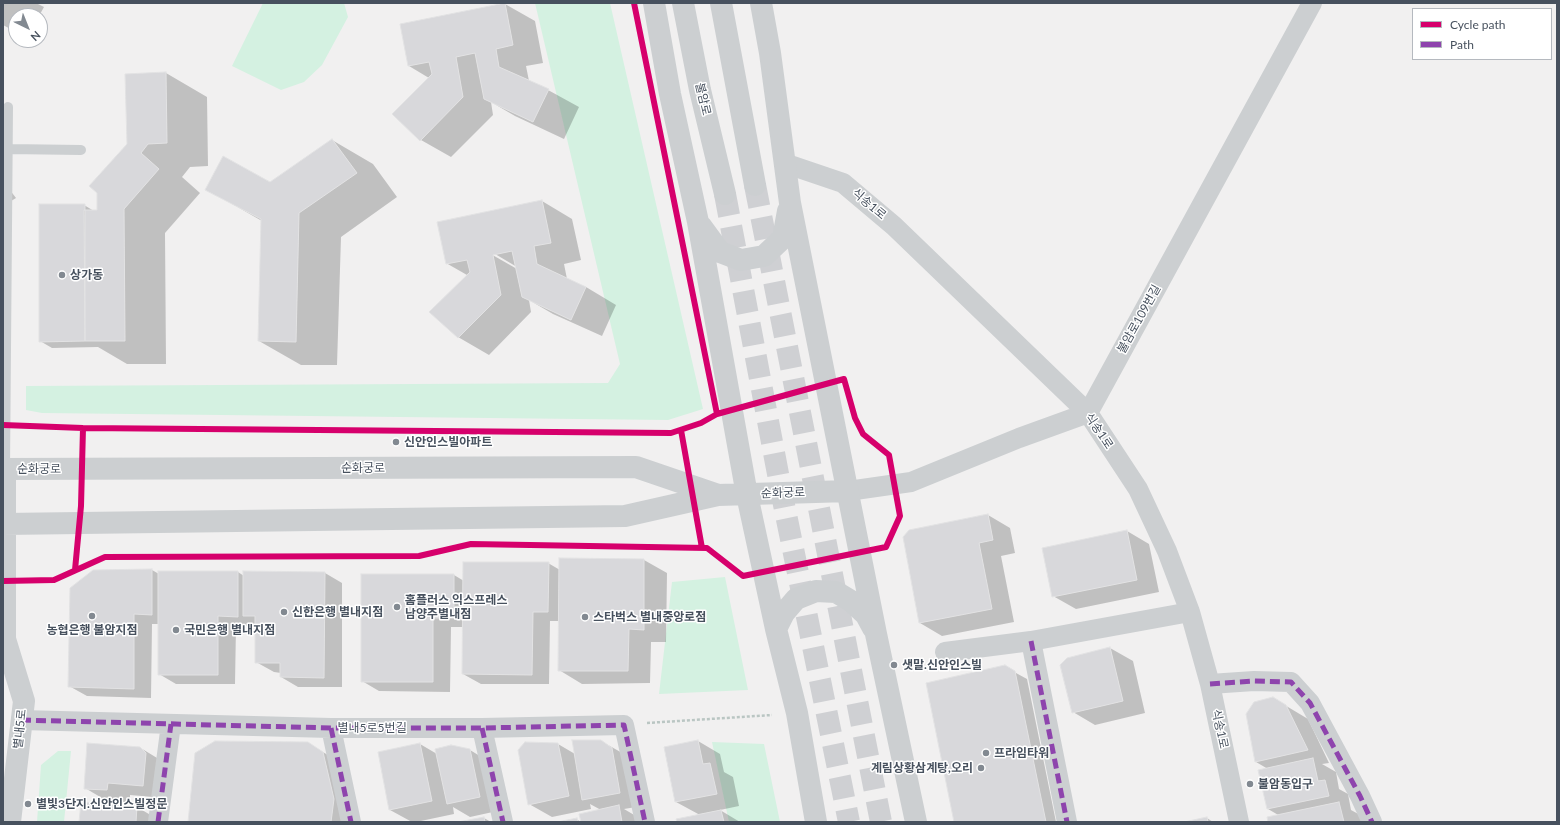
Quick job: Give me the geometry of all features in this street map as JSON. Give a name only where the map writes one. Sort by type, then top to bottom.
[{"type":"street","points":[[654,3],[670,94],[698,222],[747,495],[776,629],[797,713],[816,822]]},
{"type":"street","name":"불암로","points":[[683,3],[700,90],[725,194]]},
{"type":"street","points":[[721,3],[755,185]]},
{"type":"street","points":[[761,3],[770,53],[790,203],[876,634],[916,822]]},
{"type":"street","name":"불암로109번길","points":[[1088,413],[1312,3]]},
{"type":"street","name":"식송1로","points":[[784,163],[843,183],[894,226],[1088,413],[1138,489],[1168,551],[1190,612],[1210,684],[1239,822]]},
{"type":"street","points":[[698,222],[720,252],[741,260],[764,256],[783,238],[790,203]]},
{"type":"street","points":[[848,491],[911,482],[1012,441],[1088,413]]},
{"type":"street","name":"순화궁로","points":[[4,469],[636,467],[718,495]]},
{"type":"street","name":"별내5로","points":[[4,469],[4,642],[24,701],[10,822]]},
{"type":"street","name":"순화궁로","points":[[4,524],[625,516],[718,495],[848,491]]},
{"type":"street","points":[[776,629],[784,613],[796,599],[816,591],[836,592],[866,615],[876,634]]},
{"type":"street","points":[[945,652],[1031,641],[1190,612]]},
{"type":"street","points":[[1031,641],[1067,822]]},
{"type":"street","points":[[1210,684],[1254,681],[1291,682],[1310,703],[1360,796],[1372,822]]},
{"type":"street","name":"별내5로5번길","points":[[21,720],[331,728],[482,728],[624,725]]},
{"type":"street","points":[[158,822],[171,724]]},
{"type":"street","points":[[624,725],[645,822]]},
{"type":"street","points":[[331,728],[351,822]]},
{"type":"street","points":[[482,728],[503,822]]},
{"type":"lane","points":[[4,469],[8,107]]},
{"type":"lane","points":[[8,149],[81,150]]},
{"type":"path","points":[[624,725],[797,713]]},
{"type":"green space","points":[[263,3],[344,3],[348,17],[322,65],[304,82],[281,90],[232,66]]},
{"type":"green space","points":[[535,3],[610,3],[703,409],[668,420],[42,413],[26,410],[26,386],[608,383],[620,364]]},
{"type":"green space","points":[[725,577],[748,690],[659,694],[672,582]]},
{"type":"green space","points":[[712,742],[764,744],[780,822],[729,822]]},
{"type":"green space","points":[[58,751],[71,751],[64,822],[37,822],[41,765]]},
{"type":"building","points":[[505,3],[513,45],[496,49],[499,67],[549,89],[533,122],[484,99],[475,53],[456,57],[463,97],[420,141],[392,114],[432,74],[429,62],[408,66],[400,24]]},
{"type":"building","points":[[166,72],[167,143],[148,144],[141,153],[159,169],[124,209],[125,341],[85,341],[84,210],[97,210],[97,193],[89,186],[127,144],[125,74]]},
{"type":"building","points":[[332,139],[357,173],[299,213],[296,342],[258,341],[261,219],[205,190],[223,156],[270,182]]},
{"type":"building","points":[[542,200],[551,243],[534,246],[537,264],[586,287],[571,320],[522,297],[512,251],[493,255],[501,295],[458,338],[429,312],[470,272],[467,260],[446,264],[437,222]]},
{"type":"building","name":"상가동","points":[[39,204],[85,204],[85,341],[39,342]]},
{"type":"building","points":[[988,514],[993,540],[979,543],[992,609],[919,623],[903,537],[909,530]]},
{"type":"building","points":[[1127,530],[1137,580],[1052,597],[1042,548]]},
{"type":"building","points":[[559,558],[644,559],[644,630],[629,629],[628,671],[558,671]]},
{"type":"building","points":[[463,562],[549,562],[548,612],[533,612],[532,675],[462,674]]},
{"type":"building","points":[[152,569],[152,615],[134,614],[134,689],[68,687],[70,588],[93,570]]},
{"type":"building","points":[[158,571],[238,571],[238,617],[218,616],[218,675],[158,675]]},
{"type":"building","points":[[243,571],[325,572],[324,678],[280,677],[280,663],[255,663],[255,616],[243,616]]},
{"type":"building","points":[[361,574],[454,574],[454,618],[433,618],[433,682],[361,682]]},
{"type":"building","points":[[1110,647],[1123,701],[1072,713],[1060,665],[1067,658]]},
{"type":"building","name":"프라임타워","points":[[1005,665],[1015,671],[1046,822],[954,822],[926,683]]},
{"type":"building","points":[[1273,697],[1286,705],[1308,750],[1255,762],[1246,714],[1254,702]]},
{"type":"building","points":[[572,740],[601,740],[612,748],[620,793],[582,800]]},
{"type":"building","points":[[698,740],[703,764],[710,763],[717,794],[675,802],[664,747]]},
{"type":"building","points":[[215,741],[308,742],[323,752],[334,799],[331,822],[188,822],[195,753]]},
{"type":"building","points":[[525,742],[558,743],[569,796],[528,805],[518,750]]},
{"type":"building","points":[[87,743],[140,747],[146,753],[143,786],[108,783],[107,790],[84,789]]},
{"type":"building","points":[[420,743],[432,801],[389,810],[378,752]]},
{"type":"building","points":[[451,745],[470,749],[480,797],[447,804],[435,749]]},
{"type":"building","points":[[1313,758],[1318,781],[1325,780],[1329,796],[1267,809],[1258,770]]},
{"type":"building","points":[[81,802],[137,806],[136,822],[79,822]]},
{"type":"building","points":[[1339,802],[1344,822],[1268,822],[1267,817]]},
{"type":"building","points":[[619,805],[622,822],[581,822],[579,814]]},
{"type":"building","points":[[721,810],[724,822],[677,822],[676,819]]},
{"type":"building","points":[[484,817],[485,822],[458,822]]},
{"type":"building","points":[[1207,817],[1208,822],[1184,822]]},
{"type":"building","points":[[577,818],[578,822],[557,822]]},
{"type":"tunnel","points":[[755,185],[881,822]]},
{"type":"tunnel","points":[[725,194],[782,495],[849,822]]},
{"type":"marked path","points":[[1031,641],[1067,822]]},
{"type":"marked path","points":[[1210,684],[1254,681],[1291,682],[1310,703],[1360,796],[1372,822]]},
{"type":"marked path","points":[[21,720],[331,728],[482,728],[624,725],[645,822]]},
{"type":"marked path","points":[[158,822],[171,724]]},
{"type":"marked path","points":[[331,728],[351,822]]},
{"type":"marked path","points":[[482,728],[503,822]]},
{"type":"cycle path","points":[[634,3],[717,414]]},
{"type":"cycle path","points":[[3,425],[83,428],[671,433],[701,423],[717,414],[844,379],[855,418],[863,434],[889,455],[900,516],[886,547],[743,576],[707,548],[471,544],[419,556],[105,557],[54,580],[3,581]]},
{"type":"cycle path","points":[[75,570],[81,506],[83,428]]},
{"type":"cycle path","points":[[681,430],[702,548]]},
{"type":"place","name":"상가동","points":[[62,275]]},
{"type":"place","name":"신안인스빌아파트","points":[[396,442]]},
{"type":"place","name":"홈플러스 익스프레스 남양주별내점","points":[[397,607]]},
{"type":"place","name":"신한은행 별내지점","points":[[284,612]]},
{"type":"place","name":"농협은행 불암지점","points":[[92,616]]},
{"type":"place","name":"스타벅스 별내중앙로점","points":[[585,617]]},
{"type":"place","name":"국민은행 별내지점","points":[[176,630]]},
{"type":"place","name":"샛말.신안인스빌","points":[[894,665]]},
{"type":"place","name":"프라임타워","points":[[986,753]]},
{"type":"place","name":"계림상황삼계탕,오리","points":[[981,768]]},
{"type":"place","name":"불암동입구","points":[[1250,784]]},
{"type":"place","name":"별빛3단지.신안인스빌정문","points":[[28,804]]}]
